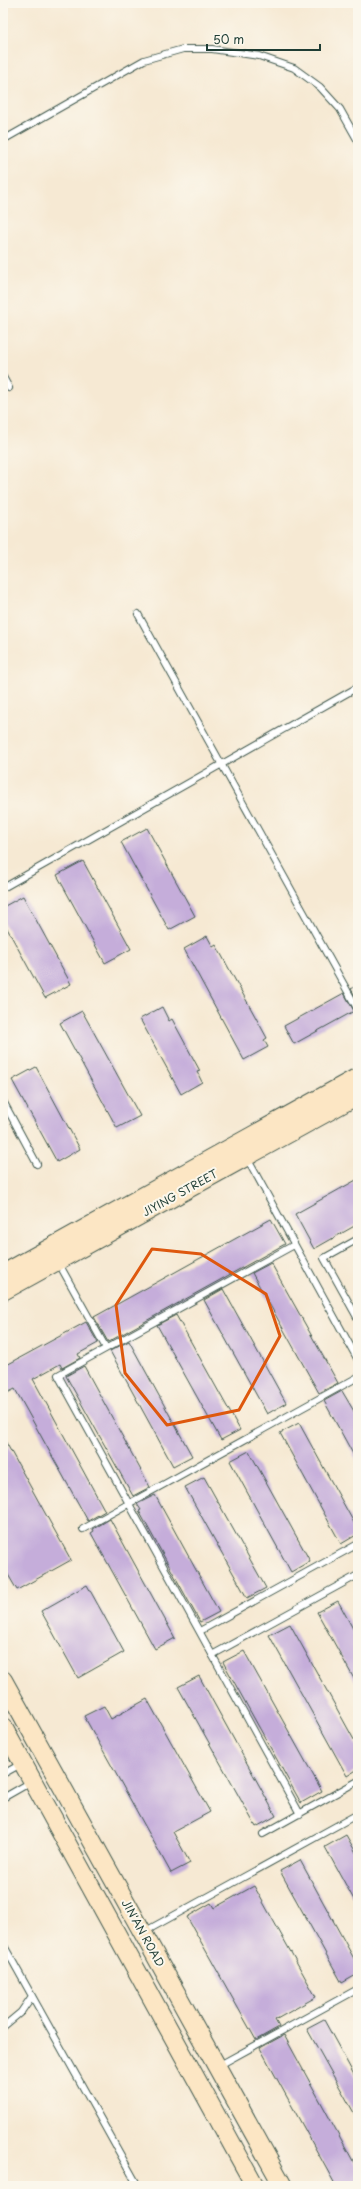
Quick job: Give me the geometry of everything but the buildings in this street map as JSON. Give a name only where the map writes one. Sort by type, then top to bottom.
[{"type":"main road","name":"JIYING STREET","points":[[3,1274],[358,1077]]},
{"type":"main road","name":"JIYING STREET","points":[[3,1291],[358,1095]]},
{"type":"main road","name":"JIN'AN ROAD","points":[[3,1680],[283,2186]]},
{"type":"main road","points":[[3,1727],[255,2186]]},
{"type":"lane","points":[[3,140],[144,60],[183,49],[212,49],[258,56],[294,68],[320,87],[340,109],[358,141]]},
{"type":"lane","points":[[3,377],[9,388]]},
{"type":"lane","points":[[138,614],[358,1010]]},
{"type":"lane","points":[[3,888],[358,687]]},
{"type":"lane","points":[[3,1101],[38,1164]]},
{"type":"lane","points":[[246,1157],[358,1360]]},
{"type":"lane","points":[[358,1239],[324,1258],[358,1319]]},
{"type":"lane","points":[[294,1245],[58,1375],[300,1814]]},
{"type":"lane","points":[[58,1261],[106,1348]]},
{"type":"lane","points":[[83,1528],[358,1377]]},
{"type":"lane","points":[[200,1631],[358,1544]]},
{"type":"lane","points":[[212,1655],[358,1575]]},
{"type":"lane","points":[[3,1774],[23,1763]]},
{"type":"lane","points":[[3,1798],[33,1781]]},
{"type":"lane","points":[[263,1834],[358,1781]]},
{"type":"lane","points":[[143,1933],[358,1814]]},
{"type":"lane","points":[[3,1944],[138,2186]]},
{"type":"lane","points":[[217,2067],[358,1989]]},
{"type":"lane","points":[[3,2028],[21,2012],[32,1996]]},
{"type":"highlighted area","points":[[152,1249],[201,1254],[266,1294],[280,1336],[239,1410],[167,1425],[125,1373],[116,1305]]}]
